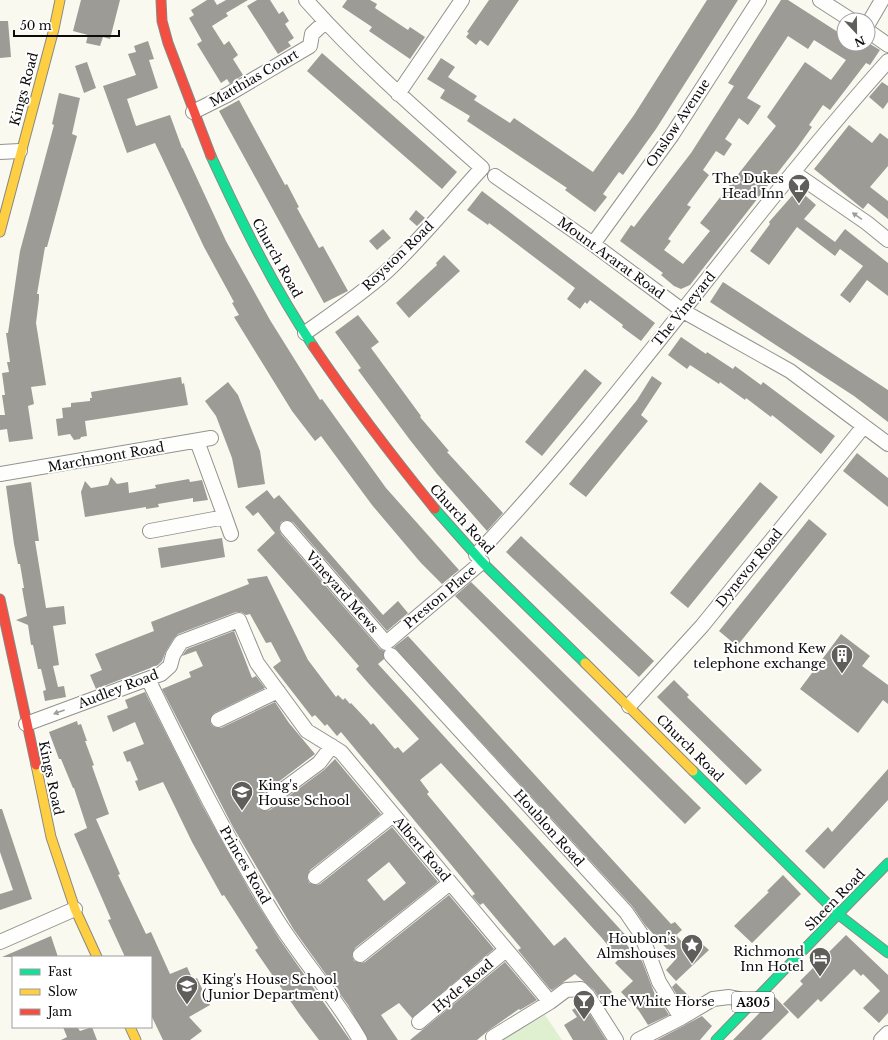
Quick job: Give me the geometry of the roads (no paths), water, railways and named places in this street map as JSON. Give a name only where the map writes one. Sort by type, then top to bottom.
[{"type":"main road","name":"Kings Road","points":[[0,232],[20,151],[54,29],[60,0]]},
{"type":"main road","name":"Church Road","points":[[161,0],[160,8],[164,30],[193,112],[226,190],[304,333],[334,380],[392,458],[435,511],[479,558],[839,915],[888,953]]},
{"type":"main road","name":"Kings Road","points":[[0,599],[51,837],[75,909],[97,956]]},
{"type":"main road","name":"Sheen Road","points":[[716,1040],[888,863]]},
{"type":"main road","points":[[130,1028],[136,1040]]},
{"type":"street","points":[[306,0],[398,94],[462,0]]},
{"type":"street","name":"Onslow Avenue","points":[[594,244],[666,145],[759,0]]},
{"type":"street","points":[[820,0],[839,12]]},
{"type":"street","points":[[875,12],[882,0]]},
{"type":"street","name":"Matthias Court","points":[[193,112],[227,95],[310,46],[312,34],[326,22]]},
{"type":"street","points":[[876,36],[888,44]]},
{"type":"street","name":"The Vineyard","points":[[479,558],[566,454],[793,172],[888,60]]},
{"type":"street","name":"Royston Road","points":[[304,333],[385,273],[424,233],[482,168],[398,94]]},
{"type":"street","points":[[0,152],[20,151]]},
{"type":"street","points":[[793,172],[868,223],[888,240]]},
{"type":"street","name":"Mount Ararat Road","points":[[495,176],[594,244],[682,311],[790,371],[888,444]]},
{"type":"street","name":"Dynevor Road","points":[[629,706],[702,626],[864,426]]},
{"type":"street","name":"Marchmont Road","points":[[0,474],[211,438]]},
{"type":"street","points":[[197,441],[231,534]]},
{"type":"street","points":[[150,531],[225,518]]},
{"type":"street","name":"Vineyard Mews","points":[[287,528],[386,643],[398,633]]},
{"type":"street","name":"Preston Place","points":[[398,633],[479,558]]},
{"type":"street","name":"Audley Road","points":[[26,724],[161,674],[170,666],[173,655],[181,642],[239,620]]},
{"type":"street","name":"Albert Road","points":[[239,620],[257,663],[307,731],[341,752],[550,1002]]},
{"type":"street","name":"Houblon Road","points":[[391,655],[626,912],[641,934],[659,982],[681,1018]]},
{"type":"street","name":"Princes Road","points":[[148,679],[185,756],[255,884],[296,949],[360,1040]]},
{"type":"street","points":[[218,720],[278,691]]},
{"type":"street","points":[[265,803],[318,763],[332,746]]},
{"type":"street","points":[[315,877],[393,815]]},
{"type":"street","points":[[360,955],[450,883]]},
{"type":"street","points":[[0,942],[75,909]]},
{"type":"street","name":"Hyde Road","points":[[419,1022],[506,950]]},
{"type":"street","points":[[493,1037],[550,1002],[566,990],[581,989],[588,996],[616,1040]]},
{"type":"street","points":[[638,1040],[681,1018],[713,999],[729,997],[739,998],[752,1004]]},
{"type":"street","points":[[881,1040],[888,1033]]},
{"type":"place","name":"The Dukes Head Inn","points":[[799,204]]},
{"type":"place","name":"Richmond Kew telephone exchange","points":[[842,674]]},
{"type":"place","name":"King's House School","points":[[242,812]]},
{"type":"place","name":"Houblon’s Almshouses","points":[[692,964]]},
{"type":"place","name":"Richmond Inn Hotel","points":[[820,978]]},
{"type":"place","name":"King's House School (Junior Department)","points":[[187,1006]]},
{"type":"place","name":"The White Horse","points":[[584,1020]]}]
